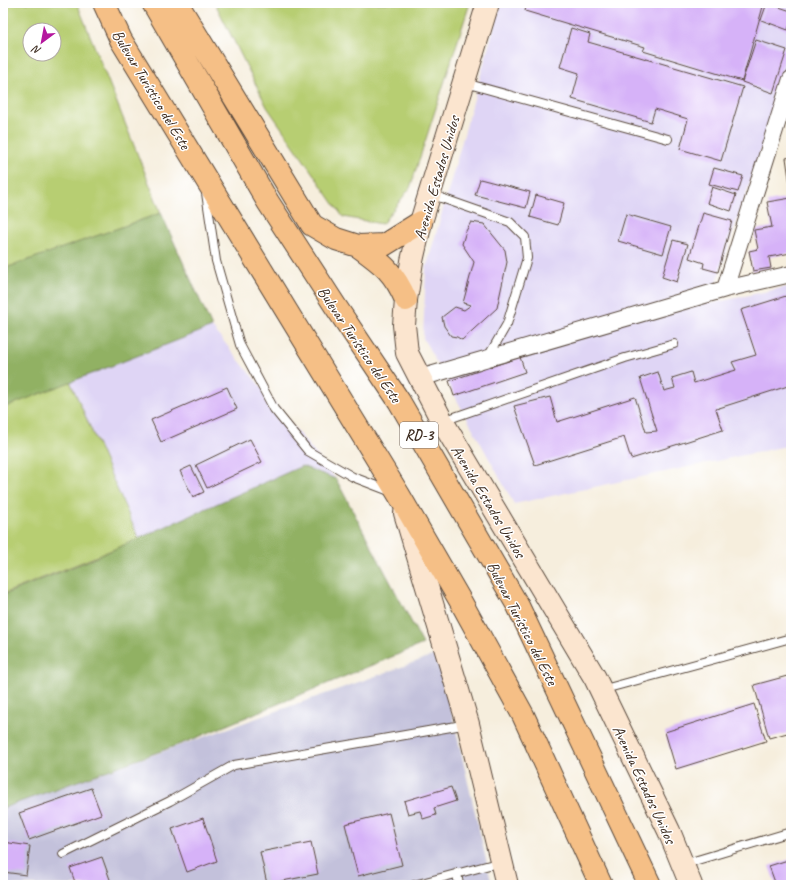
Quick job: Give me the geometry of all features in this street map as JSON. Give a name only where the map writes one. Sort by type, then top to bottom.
[{"type":"highway","name":"Bulevar Turístico del Este","points":[[104,3],[121,40],[399,495],[523,715],[601,885]]},
{"type":"highway","name":"Bulevar Turístico del Este","points":[[153,3],[268,202],[399,401],[518,606],[650,885]]},
{"type":"highway","points":[[176,3],[312,225],[336,239],[358,246],[384,245],[421,222]]},
{"type":"highway","points":[[358,246],[389,270],[399,283],[406,300]]},
{"type":"street","name":"Avenida Estados Unidos","points":[[488,3],[421,222],[412,261],[406,300],[404,325],[407,353],[442,421],[600,690],[669,831],[691,885]]},
{"type":"street","points":[[725,289],[791,79]]},
{"type":"street","points":[[420,378],[487,360],[725,289],[791,274]]},
{"type":"street","points":[[399,495],[468,724],[507,885]]},
{"type":"lane","points":[[464,82],[668,139]]},
{"type":"lane","points":[[203,174],[216,261],[240,345],[274,409],[308,451],[353,477],[399,495]]},
{"type":"lane","points":[[430,194],[510,222],[525,237],[527,258],[507,324],[487,360]]},
{"type":"lane","points":[[442,421],[625,358],[674,344]]},
{"type":"lane","points":[[600,690],[791,638]]},
{"type":"lane","points":[[63,854],[170,802],[234,766],[468,724]]},
{"type":"lane","points":[[682,865],[791,832]]},
{"type":"lane","points":[[414,885],[501,861]]},
{"type":"lane","points":[[457,873],[459,885]]},
{"type":"shaded area","points":[[501,3],[791,3],[791,61],[709,304],[791,286],[791,445],[514,504],[423,338],[426,269]]},
{"type":"shaded area","points":[[212,327],[336,479],[302,466],[139,539],[70,381]]},
{"type":"shaded area","points":[[438,654],[492,885],[3,885],[3,808]]},
{"type":"green space","points":[[3,3],[77,3],[161,213],[3,269]]},
{"type":"green space","points":[[215,3],[470,3],[410,188],[382,224],[343,217],[267,107]]},
{"type":"green space","points":[[161,213],[212,327],[3,408],[3,269]]},
{"type":"green space","points":[[70,381],[139,539],[3,594],[3,408]]},
{"type":"green space","points":[[302,466],[336,479],[423,644],[186,742],[3,808],[3,595],[90,560]]},
{"type":"building","points":[[527,3],[764,3],[742,81],[643,51],[645,47],[525,11]]},
{"type":"building","points":[[767,3],[791,11],[791,21],[788,30],[761,20]]},
{"type":"building","points":[[571,28],[590,34],[588,42],[743,87],[721,161],[680,149],[688,119],[655,109],[651,122],[572,99],[579,73],[560,67]]},
{"type":"building","points":[[756,40],[787,50],[773,93],[742,82]]},
{"type":"building","points":[[791,157],[791,185],[790,185],[786,158]]},
{"type":"building","points":[[714,168],[743,176],[738,192],[709,184]]},
{"type":"building","points":[[480,179],[530,192],[526,208],[475,195]]},
{"type":"building","points":[[712,187],[736,195],[731,211],[707,203]]},
{"type":"building","points":[[536,195],[564,203],[558,225],[530,217]]},
{"type":"building","points":[[791,198],[791,253],[769,257],[771,268],[753,271],[749,251],[758,249],[754,230],[772,227],[767,202]]},
{"type":"building","points":[[703,213],[732,221],[718,272],[703,268],[704,263],[689,258]]},
{"type":"building","points":[[626,214],[671,227],[663,254],[618,241]]},
{"type":"building","points":[[471,222],[484,224],[505,250],[507,262],[497,308],[462,340],[451,336],[444,326],[442,317],[455,307],[464,310],[471,305],[463,303],[474,262],[462,244],[466,231]]},
{"type":"building","points":[[673,240],[688,244],[677,282],[662,277]]},
{"type":"building","points":[[786,296],[791,312],[791,385],[716,409],[723,430],[631,459],[624,437],[535,465],[514,406],[550,397],[557,422],[635,397],[646,432],[657,431],[640,378],[658,372],[664,391],[675,388],[672,378],[691,372],[694,383],[736,370],[732,362],[756,355],[741,310]]},
{"type":"building","points":[[520,357],[525,372],[454,396],[449,381]]},
{"type":"building","points":[[227,387],[237,409],[161,442],[151,420]]},
{"type":"building","points":[[250,439],[262,462],[207,488],[196,465]]},
{"type":"building","points":[[191,466],[204,492],[193,497],[180,471]]},
{"type":"building","points":[[791,675],[791,732],[769,738],[754,685]]},
{"type":"building","points":[[754,704],[766,741],[676,769],[665,732]]},
{"type":"building","points":[[451,787],[456,801],[434,808],[436,815],[423,819],[420,811],[408,814],[404,801]]},
{"type":"building","points":[[91,788],[101,814],[29,840],[19,813]]},
{"type":"building","points":[[389,813],[402,865],[358,876],[345,824]]},
{"type":"building","points":[[203,818],[217,861],[187,872],[172,829]]},
{"type":"building","points":[[3,842],[30,846],[26,875],[3,872]]},
{"type":"building","points":[[311,842],[318,874],[267,884],[260,852]]},
{"type":"building","points":[[102,857],[112,885],[76,885],[70,868]]},
{"type":"building","points":[[791,859],[791,885],[776,885],[769,866]]}]
